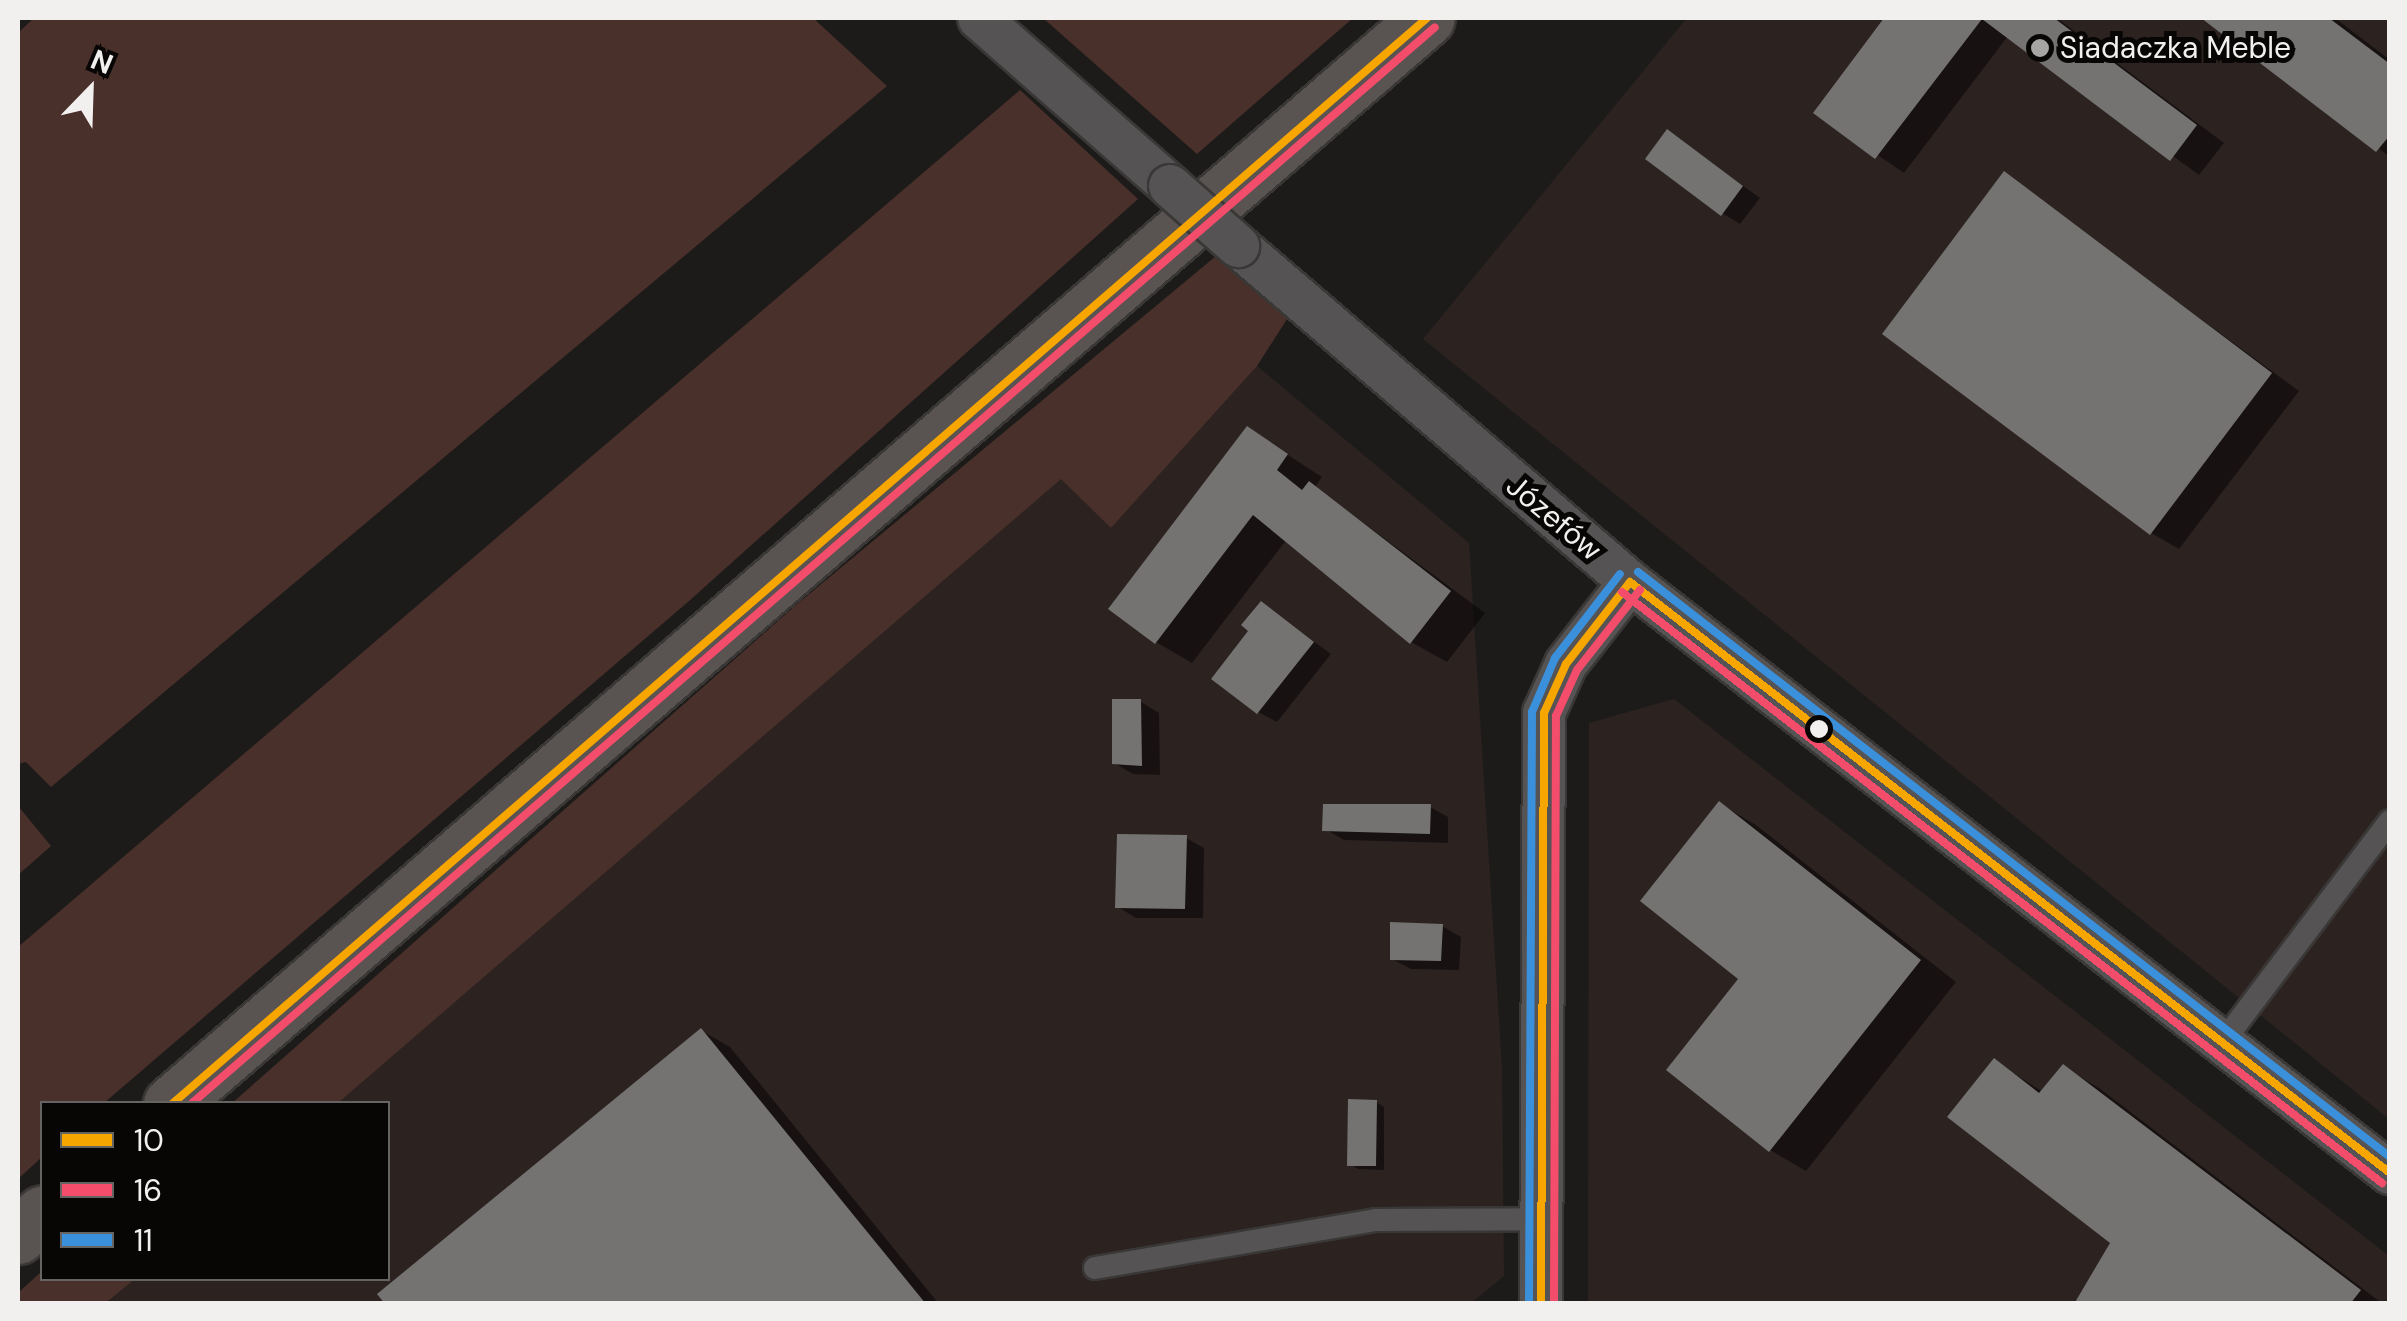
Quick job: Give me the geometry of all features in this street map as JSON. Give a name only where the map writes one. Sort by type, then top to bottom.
[{"type":"main road","points":[[174,1101],[1427,18]]},
{"type":"main road","points":[[18,1236],[40,1216]]},
{"type":"street","name":"Józefów","points":[[980,18],[1238,246],[1630,582],[2390,1172]]},
{"type":"street","points":[[1542,1304],[1544,714],[1566,664],[1630,582]]},
{"type":"lane","points":[[2222,1043],[2390,820]]},
{"type":"lane","points":[[1095,1268],[1376,1220],[1542,1219]]},
{"type":"shaded area","points":[[34,18],[813,18],[887,86],[51,787],[26,762],[18,764],[18,33]]},
{"type":"shaded area","points":[[1043,18],[1353,18],[1197,154]]},
{"type":"shaded area","name":"Siadaczka Meble","points":[[1687,18],[2389,18],[2389,1119],[1423,339]]},
{"type":"shaded area","points":[[1020,90],[1138,199],[689,601],[106,1101],[40,1101],[40,1159],[18,1179],[18,947]]},
{"type":"shaded area","points":[[1216,256],[1289,316],[1257,366],[1111,528],[1061,479],[340,1101],[234,1101],[796,605]]},
{"type":"shaded area","points":[[1257,366],[1469,543],[1502,1068],[1504,1276],[1471,1303],[106,1304],[133,1281],[390,1281],[390,1101],[340,1101],[1061,478],[1111,528]]},
{"type":"shaded area","points":[[1674,699],[2389,1256],[2389,1303],[1588,1304],[1589,723]]},
{"type":"shaded area","points":[[18,806],[51,846],[18,875]]},
{"type":"shaded area","points":[[40,1273],[40,1281],[133,1281],[106,1303],[18,1303],[18,1293]]},
{"type":"building","points":[[1884,18],[2054,18],[2197,125],[2170,161],[1982,19],[1875,159],[1813,113]]},
{"type":"building","points":[[2201,18],[2329,18],[2390,64],[2390,135],[2376,152]]},
{"type":"building","points":[[1667,129],[1743,186],[1721,216],[1645,159]]},
{"type":"building","points":[[2004,171],[2272,373],[2150,535],[1882,334]]},
{"type":"building","points":[[1247,426],[1288,454],[1277,470],[1302,490],[1309,481],[1451,591],[1410,644],[1253,515],[1155,644],[1108,609]]},
{"type":"building","points":[[1261,601],[1314,642],[1257,714],[1211,679],[1248,631],[1241,625]]},
{"type":"building","points":[[1112,699],[1141,699],[1142,766],[1112,764]]},
{"type":"building","points":[[1719,801],[1921,960],[1769,1152],[1666,1070],[1738,979],[1640,901]]},
{"type":"building","points":[[1323,804],[1431,804],[1430,834],[1322,831]]},
{"type":"building","points":[[1117,834],[1187,835],[1185,909],[1115,908]]},
{"type":"building","points":[[1390,922],[1443,924],[1441,961],[1390,960]]},
{"type":"building","points":[[701,1028],[926,1304],[385,1304],[377,1294]]},
{"type":"building","points":[[1994,1058],[2039,1093],[2063,1064],[2361,1290],[2350,1304],[2074,1304],[2110,1243],[1947,1117]]},
{"type":"building","points":[[1348,1099],[1377,1100],[1376,1166],[1347,1166]]},
{"type":"transit line","name":"10","points":[[175,1101],[1427,18]]},
{"type":"transit line","name":"16","points":[[194,1101],[1435,27]]},
{"type":"transit line","name":"11","points":[[1638,572],[2390,1157]]},
{"type":"transit line","name":"11","points":[[1529,1304],[1532,712],[1555,658],[1620,574]]},
{"type":"transit line","name":"10","points":[[1630,582],[2390,1173]]},
{"type":"transit line","name":"10","points":[[1541,1304],[1544,713],[1566,664],[1630,582]]},
{"type":"transit line","name":"16","points":[[1554,1304],[1556,716],[1577,670],[1640,590]]},
{"type":"transit line","name":"16","points":[[1622,592],[2382,1183]]},
{"type":"place","name":"Siadaczka Meble","points":[[2040,48]]}]
